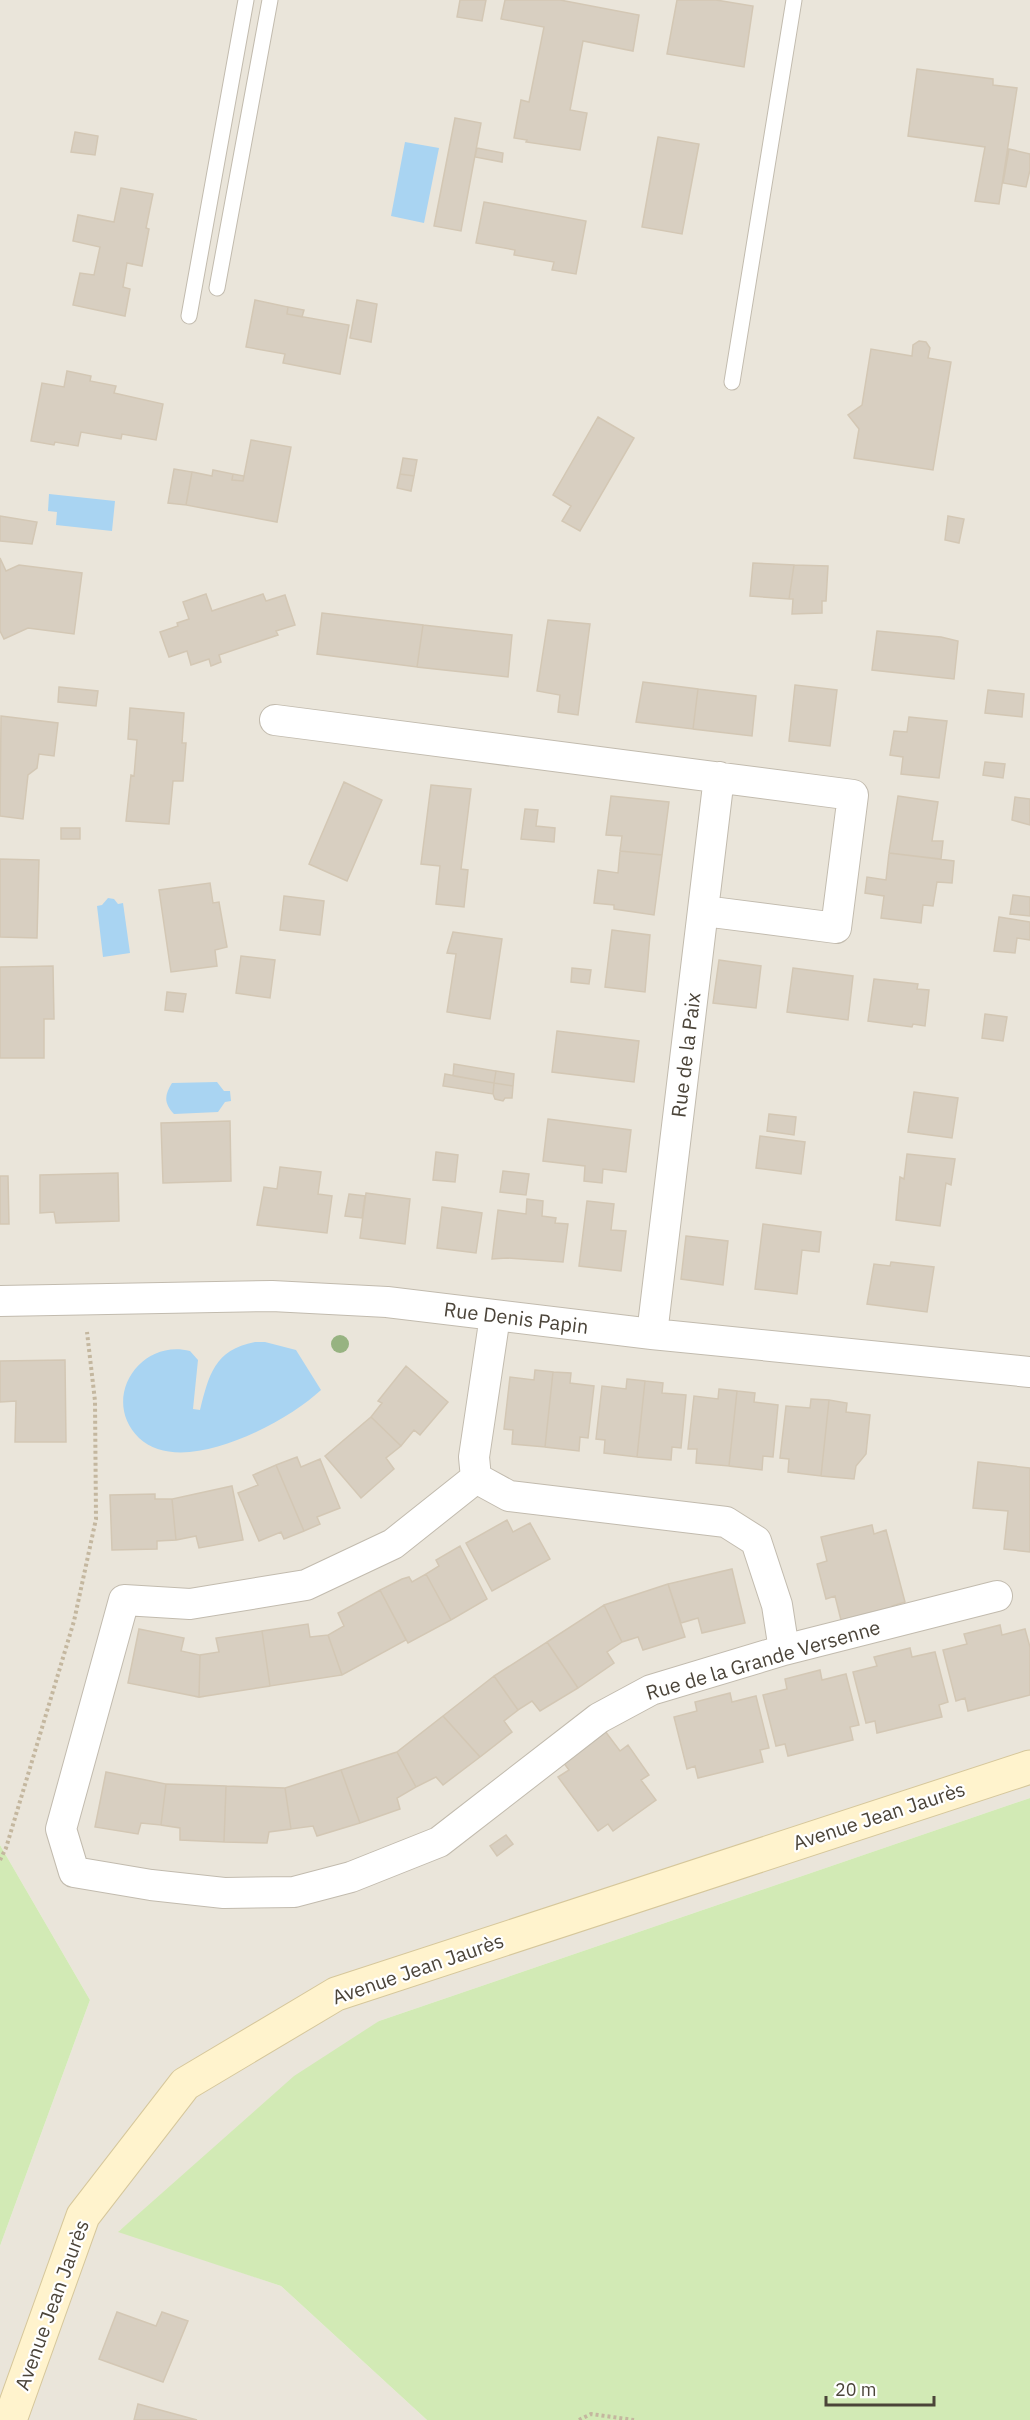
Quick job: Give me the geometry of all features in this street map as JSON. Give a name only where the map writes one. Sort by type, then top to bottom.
[{"type":"main road","name":"Avenue Jean Jaurès","points":[[10,2420],[83,2216],[186,2084],[336,1994],[1030,1767]]},
{"type":"street","points":[[275,720],[853,795],[836,928],[704,911]]},
{"type":"street","name":"Rue de la Paix","points":[[652,1334],[704,911],[718,777]]},
{"type":"street","name":"Rue Denis Papin","points":[[0,1301],[272,1296],[387,1302],[652,1334],[1030,1372]]},
{"type":"street","points":[[495,1316],[474,1457],[476,1478],[509,1496],[726,1522],[756,1541],[777,1605],[784,1650]]},
{"type":"street","name":"Rue de la Grande Versenne","points":[[476,1478],[393,1544],[306,1585],[190,1604],[124,1600],[61,1828],[74,1872],[151,1885],[224,1893],[294,1892],[351,1877],[440,1842],[599,1718],[651,1690],[784,1650],[997,1596]]},
{"type":"lane","points":[[189,316],[246,0]]},
{"type":"lane","points":[[217,288],[270,0]]},
{"type":"lane","points":[[732,382],[794,0]]},
{"type":"path","points":[[0,1860],[6,1848],[74,1621],[96,1519],[95,1401],[83,1299]]},
{"type":"path","points":[[579,2420],[591,2414],[634,2420]]},
{"type":"shaded area","points":[[0,0],[1030,0],[1030,1798],[379,2021],[119,2231],[281,2286],[427,2420],[0,2420],[0,2246],[90,2000],[0,1845]]},
{"type":"green space","points":[[1030,1798],[1030,2420],[427,2420],[281,2286],[118,2232],[294,2076],[379,2021]]},
{"type":"green space","points":[[0,1845],[90,2000],[0,2246]]},
{"type":"water","points":[[405,142],[439,148],[424,223],[391,216]]},
{"type":"water","points":[[49,494],[115,501],[112,531],[56,525],[57,512],[48,511]]},
{"type":"water","points":[[108,898],[114,899],[118,904],[123,903],[130,953],[103,957],[97,906],[102,905]]},
{"type":"water","points":[[217,1082],[224,1091],[230,1091],[231,1101],[225,1102],[218,1112],[174,1114],[168,1106],[166,1096],[172,1083]]},
{"type":"water","points":[[255,1342],[265,1342],[296,1350],[321,1390],[284,1417],[233,1442],[206,1450],[181,1452],[158,1449],[139,1438],[128,1423],[123,1407],[125,1390],[131,1375],[141,1363],[155,1354],[172,1349],[190,1351],[198,1360],[193,1409],[200,1410],[211,1375],[222,1358],[230,1351]]},
{"type":"building","points":[[460,0],[486,0],[482,21],[457,17]]},
{"type":"building","points":[[505,0],[560,0],[639,15],[633,51],[583,41],[570,110],[587,113],[580,150],[514,138],[521,100],[529,102],[544,27],[501,19]]},
{"type":"building","points":[[677,0],[716,0],[753,6],[744,67],[667,54]]},
{"type":"building","points":[[917,69],[993,79],[993,85],[1017,88],[999,204],[975,201],[985,147],[908,136]]},
{"type":"building","points":[[455,118],[481,123],[461,231],[434,226]]},
{"type":"building","points":[[75,132],[98,136],[95,155],[71,152]]},
{"type":"building","points":[[658,137],[699,144],[682,234],[642,227]]},
{"type":"building","points":[[477,148],[503,153],[502,162],[475,157]]},
{"type":"building","points":[[1009,149],[1030,154],[1030,170],[1026,187],[1003,183]]},
{"type":"building","points":[[121,188],[153,194],[142,266],[127,263],[123,287],[130,289],[125,316],[73,305],[80,273],[94,275],[100,247],[73,241],[78,215],[114,222]]},
{"type":"building","points":[[484,202],[586,221],[576,274],[552,270],[554,262],[514,255],[515,250],[476,243]]},
{"type":"building","points":[[255,300],[288,307],[287,314],[349,325],[340,374],[283,363],[285,354],[246,347]]},
{"type":"building","points":[[357,300],[377,304],[371,342],[350,338]]},
{"type":"building","points":[[288,307],[304,310],[302,317],[287,314]]},
{"type":"building","points":[[919,341],[926,342],[930,348],[928,358],[951,362],[933,470],[854,458],[859,429],[848,415],[862,405],[871,349],[912,356],[913,345]]},
{"type":"building","points":[[67,371],[91,376],[90,381],[116,386],[114,393],[163,404],[156,440],[122,434],[121,439],[81,432],[78,446],[31,441],[42,383],[64,387]]},
{"type":"building","points":[[598,417],[634,438],[580,531],[562,521],[571,506],[553,495]]},
{"type":"building","points":[[251,440],[291,447],[277,522],[186,505],[192,472],[212,476],[213,470],[233,474],[232,480],[243,481]]},
{"type":"building","points":[[403,458],[417,460],[414,476],[400,474]]},
{"type":"building","points":[[174,469],[192,472],[186,505],[168,503]]},
{"type":"building","points":[[233,474],[244,476],[243,481],[232,480]]},
{"type":"building","points":[[400,474],[414,476],[411,491],[397,488]]},
{"type":"building","points":[[0,516],[37,522],[32,544],[0,541]]},
{"type":"building","points":[[948,516],[964,519],[959,543],[945,540]]},
{"type":"building","points":[[0,558],[6,571],[19,565],[82,573],[74,634],[28,628],[4,639],[0,631]]},
{"type":"building","points":[[753,563],[794,565],[789,599],[750,596]]},
{"type":"building","points":[[794,565],[828,566],[826,601],[822,601],[822,613],[792,614],[793,599],[789,599]]},
{"type":"building","points":[[206,594],[212,611],[263,594],[266,601],[285,595],[295,625],[276,631],[278,635],[219,655],[221,662],[211,666],[209,659],[191,665],[187,651],[169,657],[160,632],[178,626],[177,623],[189,619],[183,602]]},
{"type":"building","points":[[322,613],[423,625],[417,667],[317,654]]},
{"type":"building","points":[[548,620],[590,624],[578,715],[558,712],[560,695],[537,691]]},
{"type":"building","points":[[423,625],[512,635],[508,677],[417,667]]},
{"type":"building","points":[[877,631],[941,637],[958,641],[954,679],[872,670]]},
{"type":"building","points":[[643,682],[698,689],[693,729],[636,722]]},
{"type":"building","points":[[795,685],[837,690],[830,746],[789,741]]},
{"type":"building","points":[[59,687],[98,691],[96,706],[58,702]]},
{"type":"building","points":[[698,689],[756,696],[752,736],[693,729]]},
{"type":"building","points":[[988,690],[1024,694],[1022,717],[985,713]]},
{"type":"building","points":[[130,708],[184,713],[182,743],[186,743],[183,781],[173,781],[169,824],[126,821],[131,775],[134,776],[137,740],[128,739]]},
{"type":"building","points":[[1,716],[58,723],[54,756],[39,754],[37,768],[28,775],[23,819],[0,816]]},
{"type":"building","points":[[909,717],[947,721],[939,778],[901,774],[903,757],[890,755],[894,731],[907,732]]},
{"type":"building","points":[[985,762],[1005,764],[1003,778],[983,775]]},
{"type":"building","points":[[344,782],[382,800],[347,881],[309,864]]},
{"type":"building","points":[[431,785],[471,789],[461,869],[468,870],[464,907],[436,904],[440,866],[421,864]]},
{"type":"building","points":[[611,796],[669,802],[662,855],[620,851],[622,836],[606,835]]},
{"type":"building","points":[[898,796],[938,802],[932,841],[943,841],[941,859],[889,853]]},
{"type":"building","points":[[1015,797],[1030,799],[1030,825],[1012,820]]},
{"type":"building","points":[[525,809],[538,810],[536,826],[555,828],[554,842],[521,839]]},
{"type":"building","points":[[61,828],[80,828],[80,839],[61,839]]},
{"type":"building","points":[[620,851],[662,855],[654,915],[614,909],[614,905],[594,903],[598,870],[618,873]]},
{"type":"building","points":[[889,853],[954,861],[952,883],[937,882],[933,906],[923,905],[921,923],[881,918],[884,896],[865,893],[867,877],[886,880]]},
{"type":"building","points":[[0,859],[39,860],[37,938],[0,937]]},
{"type":"building","points":[[210,883],[213,903],[219,902],[227,947],[215,950],[217,966],[171,972],[159,890]]},
{"type":"building","points":[[1013,895],[1030,897],[1030,916],[1010,914]]},
{"type":"building","points":[[284,896],[324,901],[320,935],[280,930]]},
{"type":"building","points":[[999,917],[1030,922],[1030,940],[1017,938],[1015,953],[994,951]]},
{"type":"building","points":[[612,930],[650,935],[645,992],[605,987]]},
{"type":"building","points":[[453,932],[502,939],[490,1019],[447,1012],[456,954],[447,953]]},
{"type":"building","points":[[241,956],[275,960],[270,998],[236,993]]},
{"type":"building","points":[[719,960],[761,966],[756,1008],[713,1003]]},
{"type":"building","points":[[53,966],[54,1019],[44,1019],[44,1058],[0,1058],[0,967]]},
{"type":"building","points":[[572,968],[591,970],[589,984],[571,982]]},
{"type":"building","points":[[793,968],[853,976],[848,1020],[787,1012]]},
{"type":"building","points":[[874,979],[918,984],[917,989],[929,990],[925,1026],[913,1024],[912,1027],[868,1021]]},
{"type":"building","points":[[167,992],[186,994],[183,1012],[165,1010]]},
{"type":"building","points":[[985,1014],[1007,1017],[1003,1041],[982,1038]]},
{"type":"building","points":[[557,1031],[639,1041],[634,1082],[552,1072]]},
{"type":"building","points":[[454,1064],[496,1071],[494,1083],[453,1076]]},
{"type":"building","points":[[496,1071],[514,1074],[513,1086],[494,1083]]},
{"type":"building","points":[[445,1074],[494,1083],[493,1094],[443,1086]]},
{"type":"building","points":[[494,1083],[513,1086],[512,1098],[505,1098],[503,1101],[495,1099]]},
{"type":"building","points":[[914,1092],[958,1098],[952,1138],[908,1132]]},
{"type":"building","points":[[769,1114],[796,1117],[794,1135],[767,1131]]},
{"type":"building","points":[[548,1119],[631,1130],[626,1172],[603,1169],[602,1183],[584,1181],[585,1166],[543,1161]]},
{"type":"building","points":[[230,1121],[231,1181],[163,1183],[161,1123]]},
{"type":"building","points":[[760,1136],[805,1142],[801,1174],[756,1168]]},
{"type":"building","points":[[436,1152],[458,1155],[455,1182],[433,1180]]},
{"type":"building","points":[[907,1154],[955,1159],[951,1185],[946,1183],[940,1226],[896,1220],[900,1177],[904,1179]]},
{"type":"building","points":[[280,1167],[321,1172],[318,1194],[332,1196],[327,1233],[257,1225],[264,1187],[277,1189]]},
{"type":"building","points":[[503,1171],[529,1174],[526,1195],[500,1192]]},
{"type":"building","points":[[118,1173],[119,1221],[56,1223],[54,1212],[40,1213],[40,1175]]},
{"type":"building","points":[[0,1176],[8,1176],[9,1224],[0,1224]]},
{"type":"building","points":[[366,1193],[410,1199],[405,1244],[360,1238]]},
{"type":"building","points":[[349,1194],[365,1196],[362,1218],[345,1216]]},
{"type":"building","points":[[527,1199],[543,1201],[542,1216],[556,1218],[555,1223],[568,1224],[563,1262],[492,1259],[498,1210],[526,1214]]},
{"type":"building","points":[[587,1201],[614,1204],[611,1230],[626,1231],[621,1271],[579,1266]]},
{"type":"building","points":[[442,1207],[482,1213],[476,1253],[437,1248]]},
{"type":"building","points":[[763,1224],[821,1232],[819,1252],[802,1250],[797,1294],[755,1289]]},
{"type":"building","points":[[686,1236],[728,1241],[723,1285],[681,1279]]},
{"type":"building","points":[[891,1262],[934,1267],[927,1312],[867,1304],[874,1264],[890,1266]]},
{"type":"building","points":[[65,1360],[66,1442],[15,1442],[16,1401],[0,1402],[0,1361]]},
{"type":"building","points":[[406,1366],[448,1402],[420,1435],[414,1430],[401,1446],[371,1417],[382,1403],[378,1401]]},
{"type":"building","points":[[535,1370],[553,1372],[545,1447],[512,1444],[513,1430],[504,1429],[510,1377],[534,1380]]},
{"type":"building","points":[[553,1372],[571,1373],[570,1383],[594,1386],[588,1438],[580,1437],[579,1451],[545,1447]]},
{"type":"building","points":[[627,1379],[645,1381],[637,1457],[604,1453],[605,1440],[596,1439],[602,1386],[626,1389]]},
{"type":"building","points":[[645,1381],[663,1383],[662,1393],[686,1395],[681,1448],[672,1447],[671,1460],[637,1457]]},
{"type":"building","points":[[719,1389],[737,1391],[729,1466],[696,1463],[697,1449],[688,1449],[694,1396],[718,1399]]},
{"type":"building","points":[[737,1391],[755,1393],[754,1402],[778,1405],[773,1457],[763,1456],[762,1470],[729,1466]]},
{"type":"building","points":[[811,1399],[829,1400],[821,1476],[788,1472],[789,1459],[780,1458],[786,1406],[810,1408]]},
{"type":"building","points":[[829,1400],[847,1403],[846,1412],[870,1415],[866,1454],[856,1466],[854,1479],[821,1476]]},
{"type":"building","points":[[371,1417],[401,1446],[386,1458],[394,1469],[361,1498],[325,1456]]},
{"type":"building","points":[[297,1457],[301,1467],[320,1459],[340,1508],[317,1517],[320,1524],[304,1531],[276,1465]]},
{"type":"building","points":[[978,1462],[1030,1468],[1030,1552],[1004,1549],[1008,1511],[973,1508]]},
{"type":"building","points":[[276,1465],[304,1531],[284,1539],[281,1532],[259,1541],[238,1493],[258,1485],[253,1475]]},
{"type":"building","points":[[232,1486],[243,1540],[199,1548],[196,1536],[176,1540],[172,1499]]},
{"type":"building","points":[[155,1494],[155,1499],[172,1499],[176,1540],[157,1541],[157,1549],[112,1550],[110,1495]]},
{"type":"building","points":[[507,1520],[513,1532],[530,1523],[550,1559],[492,1591],[466,1543]]},
{"type":"building","points":[[872,1525],[874,1534],[886,1530],[905,1602],[841,1620],[835,1596],[826,1599],[817,1564],[827,1561],[821,1537]]},
{"type":"building","points":[[460,1546],[487,1599],[451,1620],[426,1574],[439,1566],[436,1560]]},
{"type":"building","points":[[732,1569],[745,1623],[702,1633],[698,1618],[681,1623],[668,1584]]},
{"type":"building","points":[[426,1574],[451,1620],[408,1643],[380,1590],[402,1579],[409,1577],[412,1582]]},
{"type":"building","points":[[668,1584],[685,1637],[643,1650],[638,1637],[622,1642],[604,1605]]},
{"type":"building","points":[[380,1590],[406,1640],[342,1675],[328,1635],[344,1626],[338,1613]]},
{"type":"building","points":[[604,1605],[622,1642],[607,1652],[614,1663],[578,1688],[547,1642]]},
{"type":"building","points":[[308,1624],[310,1637],[328,1635],[342,1675],[270,1686],[262,1631]]},
{"type":"building","points":[[1000,1625],[1002,1635],[1025,1629],[1030,1647],[1030,1695],[968,1711],[965,1698],[956,1701],[943,1650],[967,1644],[964,1634]]},
{"type":"building","points":[[139,1629],[184,1638],[181,1651],[200,1655],[199,1697],[128,1683]]},
{"type":"building","points":[[262,1631],[270,1686],[199,1697],[200,1655],[219,1652],[216,1638]]},
{"type":"building","points":[[547,1642],[578,1688],[540,1711],[532,1701],[518,1710],[494,1676]]},
{"type":"building","points":[[910,1648],[912,1657],[935,1652],[948,1702],[939,1705],[942,1717],[877,1733],[875,1721],[866,1723],[853,1672],[877,1666],[874,1657]]},
{"type":"building","points":[[820,1670],[822,1680],[846,1674],[859,1725],[850,1727],[853,1740],[788,1756],[785,1744],[776,1746],[763,1695],[787,1689],[785,1679]]},
{"type":"building","points":[[494,1676],[518,1710],[504,1721],[512,1732],[480,1757],[443,1716]]},
{"type":"building","points":[[730,1693],[732,1702],[756,1696],[769,1748],[760,1750],[763,1762],[698,1778],[695,1766],[687,1769],[674,1717],[697,1711],[695,1702]]},
{"type":"building","points":[[443,1716],[480,1757],[443,1785],[436,1777],[416,1787],[397,1752]]},
{"type":"building","points":[[605,1731],[620,1751],[628,1745],[649,1775],[641,1780],[656,1800],[613,1831],[608,1824],[598,1831],[558,1777],[569,1770],[563,1762]]},
{"type":"building","points":[[397,1752],[416,1787],[397,1798],[400,1809],[360,1823],[341,1770]]},
{"type":"building","points":[[341,1770],[360,1823],[317,1836],[313,1826],[291,1829],[285,1788]]},
{"type":"building","points":[[106,1772],[166,1784],[161,1825],[141,1823],[138,1834],[95,1827]]},
{"type":"building","points":[[166,1784],[226,1786],[224,1842],[180,1840],[180,1828],[161,1825]]},
{"type":"building","points":[[226,1786],[285,1788],[291,1829],[269,1832],[267,1843],[224,1842]]},
{"type":"building","points":[[506,1835],[513,1844],[497,1856],[490,1846]]},
{"type":"building","points":[[117,2312],[156,2326],[162,2312],[188,2321],[163,2382],[99,2359]]},
{"type":"building","points":[[138,2404],[197,2420],[134,2420]]}]
